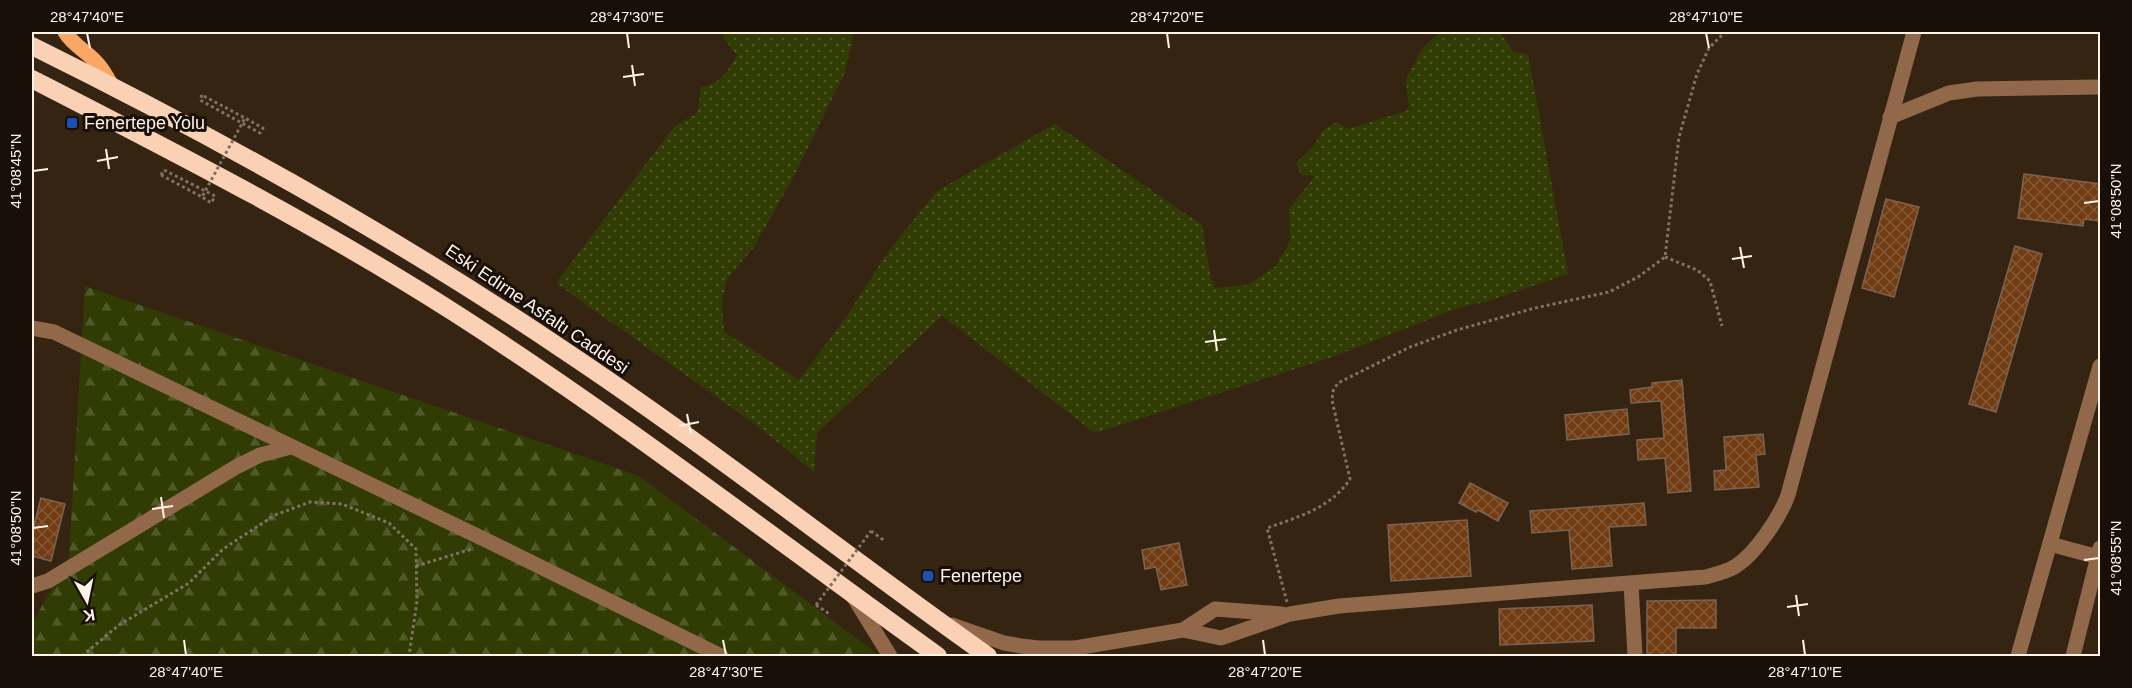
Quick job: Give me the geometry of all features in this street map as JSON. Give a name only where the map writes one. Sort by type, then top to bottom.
[{"type":"highway","name":"Eski Edirne Asfaltı Caddesi","points":[[32,46],[112,86],[361,221],[445,272],[564,350],[654,413],[988,657]]},
{"type":"highway","points":[[32,80],[222,178],[336,241],[432,299],[568,388],[938,657]]},
{"type":"highway","points":[[32,84],[51,90]]},
{"type":"main road","points":[[65,32],[79,49],[95,61],[112,86]]},
{"type":"lane","points":[[1183,630],[1221,638],[1290,614],[1339,606],[1705,577],[1738,565],[1778,519],[1788,495],[1914,32]]},
{"type":"lane","points":[[1890,117],[1949,93],[1977,88],[2100,87]]},
{"type":"lane","points":[[32,328],[54,332],[492,543],[721,657]]},
{"type":"lane","points":[[2018,657],[2100,366]]},
{"type":"lane","points":[[32,586],[48,581],[236,467],[260,455],[291,447]]},
{"type":"lane","points":[[2050,544],[2099,553],[2073,657]]},
{"type":"lane","points":[[1631,584],[1635,657]]},
{"type":"lane","points":[[851,594],[890,657]]},
{"type":"lane","points":[[938,620],[1004,643],[1073,652],[1183,630],[1215,609],[1290,614]]},
{"type":"path","points":[[1290,614],[1267,528],[1314,510],[1335,497],[1350,479],[1332,400],[1333,391],[1338,383],[1410,347],[1457,330],[1535,308],[1609,292],[1638,277],[1665,257],[1679,136],[1697,74],[1709,48],[1725,32]]},
{"type":"path","points":[[202,95],[245,118],[263,128],[260,133],[200,100],[202,95]]},
{"type":"path","points":[[202,197],[245,118]]},
{"type":"path","points":[[164,170],[215,196],[211,203],[202,197],[161,176],[164,170]]},
{"type":"path","points":[[1665,257],[1697,270],[1710,281],[1722,326]]},
{"type":"path","points":[[82,657],[119,625],[189,583],[223,549],[275,515],[310,502],[342,504],[389,523],[416,549],[417,602],[410,657]]},
{"type":"path","points":[[831,615],[816,605],[871,531],[885,541]]},
{"type":"path","points":[[416,566],[492,543]]},
{"type":"green space","points":[[723,32],[854,32],[845,72],[794,176],[754,247],[727,279],[722,302],[724,332],[799,380],[845,319],[887,253],[937,191],[1055,124],[1202,225],[1210,274],[1215,288],[1248,285],[1276,266],[1290,241],[1289,209],[1315,176],[1301,175],[1296,163],[1314,146],[1323,130],[1337,122],[1348,129],[1409,110],[1406,79],[1422,49],[1440,32],[1500,32],[1513,52],[1528,54],[1568,274],[1489,301],[1458,308],[1332,357],[1095,433],[942,316],[817,433],[814,472],[759,427],[556,283],[673,128],[698,112],[701,87],[718,80],[730,67],[737,55],[724,39]]},
{"type":"green space","points":[[85,286],[639,476],[876,653],[873,656],[32,656],[32,624],[69,557]]},
{"type":"building","points":[[2024,174],[2100,184],[2100,221],[2084,219],[2083,226],[2018,218]]},
{"type":"building","points":[[1886,199],[1919,207],[1894,297],[1862,288]]},
{"type":"building","points":[[2015,246],[2042,254],[1996,412],[1969,404]]},
{"type":"building","points":[[1682,380],[1691,491],[1668,493],[1665,458],[1638,460],[1637,440],[1664,438],[1661,401],[1631,403],[1630,390],[1652,387],[1652,383]]},
{"type":"building","points":[[1627,409],[1629,434],[1567,440],[1565,415]]},
{"type":"building","points":[[1763,434],[1765,454],[1756,455],[1759,487],[1715,490],[1714,471],[1726,470],[1724,437]]},
{"type":"building","points":[[1470,483],[1508,503],[1498,521],[1459,503]]},
{"type":"building","points":[[41,498],[65,504],[51,561],[32,556],[32,533]]},
{"type":"building","points":[[1644,503],[1646,525],[1609,527],[1612,566],[1572,569],[1569,530],[1532,533],[1530,511]]},
{"type":"building","points":[[1467,520],[1471,576],[1391,581],[1388,525]]},
{"type":"building","points":[[1179,543],[1187,585],[1161,590],[1156,567],[1145,569],[1142,550]]},
{"type":"building","points":[[1716,600],[1716,628],[1676,628],[1676,657],[1647,657],[1647,601]]},
{"type":"building","points":[[1592,605],[1594,641],[1500,645],[1499,609]]},
{"type":"place","name":"Fenertepe Yolu","points":[[72,123]]},
{"type":"place","name":"Fenertepe","points":[[928,576]]}]
